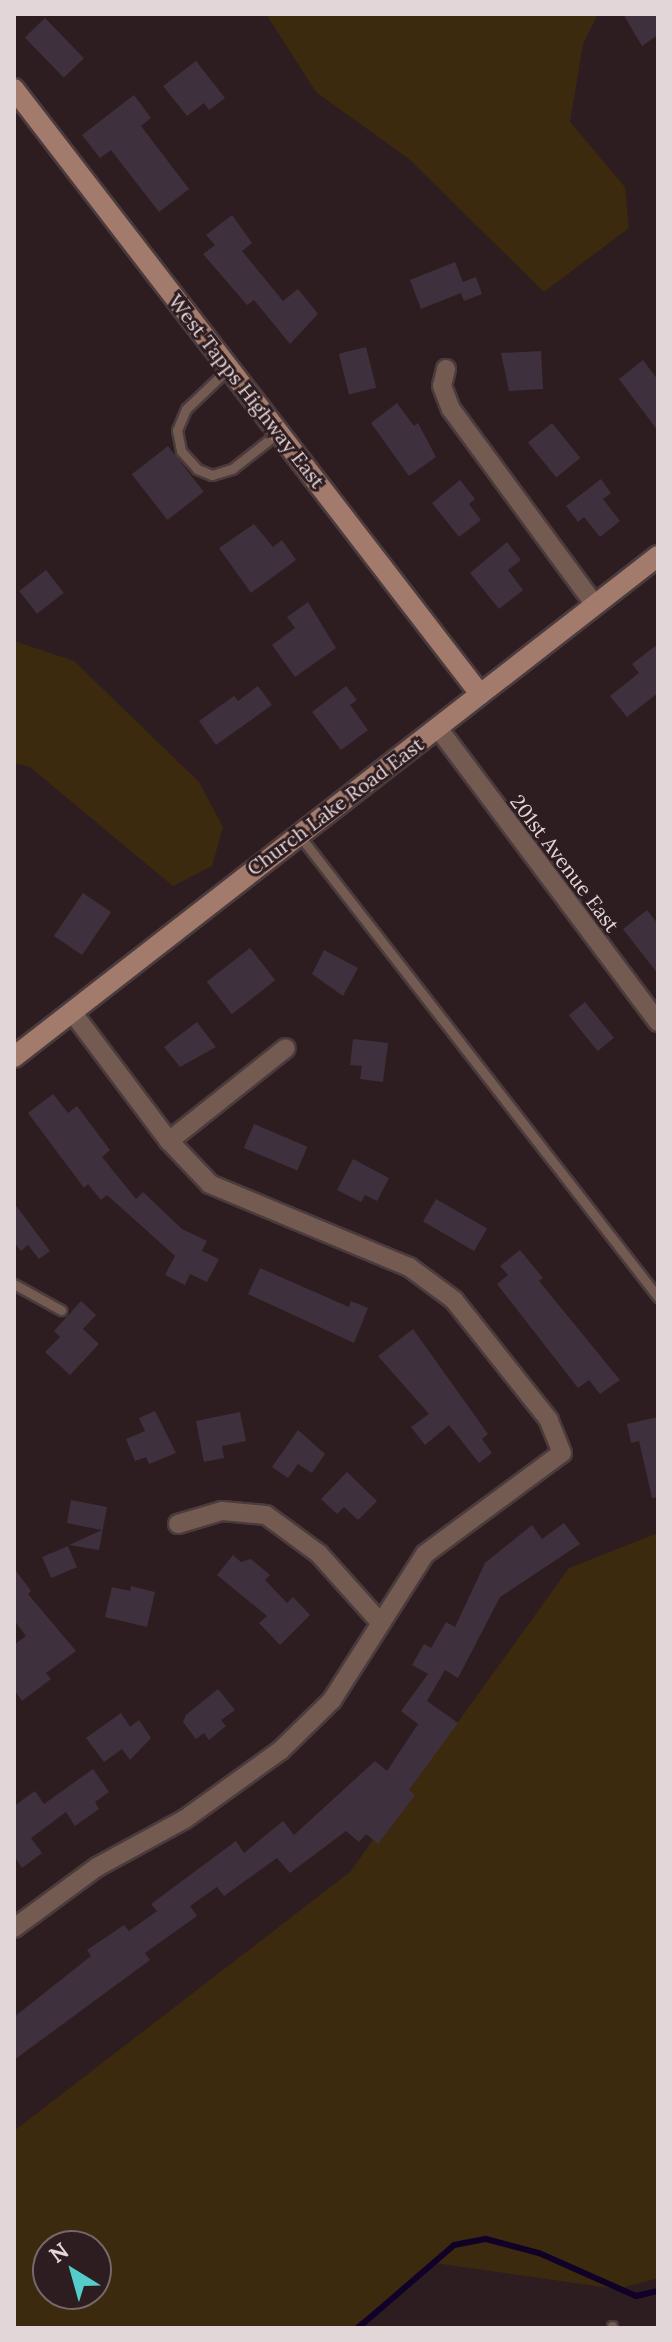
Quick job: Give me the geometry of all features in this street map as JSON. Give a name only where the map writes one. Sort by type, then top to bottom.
[{"type":"street","name":"West Tapps Highway East","points":[[14,89],[480,694]]},
{"type":"street","points":[[446,369],[442,386],[451,409],[595,605]]},
{"type":"street","name":"Church Lake Road East","points":[[14,1057],[297,833],[438,728],[658,556]]},
{"type":"street","name":"201st Avenue East","points":[[438,728],[658,1022]]},
{"type":"street","points":[[14,1928],[97,1867],[185,1819],[281,1750],[332,1700],[379,1621],[425,1554],[560,1455],[561,1444],[549,1420],[433,1282],[409,1267],[232,1197],[200,1176],[169,1141],[72,1012]]},
{"type":"street","points":[[169,1141],[286,1048]]},
{"type":"street","points":[[178,1524],[222,1511],[266,1515],[319,1554],[379,1621]]},
{"type":"lane","points":[[229,368],[186,409],[177,430],[181,451],[197,469],[212,475],[232,469],[279,432]]},
{"type":"lane","points":[[297,833],[658,1297]]},
{"type":"lane","points":[[14,1284],[61,1310]]},
{"type":"shaded area","points":[[266,14],[598,14],[583,44],[570,122],[625,187],[629,228],[544,292],[409,159],[316,92]]},
{"type":"shaded area","points":[[14,641],[74,661],[199,782],[223,827],[212,866],[173,886],[30,767],[14,763]]},
{"type":"shaded area","points":[[658,1533],[658,2278],[617,2289],[435,2263],[351,2328],[14,2328],[14,2131],[350,1872],[569,1568]]},
{"type":"building","points":[[623,14],[658,14],[658,35],[642,46]]},
{"type":"building","points":[[45,18],[84,58],[64,78],[25,37]]},
{"type":"building","points":[[196,61],[225,98],[209,110],[204,103],[187,116],[163,86]]},
{"type":"building","points":[[134,95],[151,118],[141,126],[189,189],[159,212],[111,150],[100,158],[82,135]]},
{"type":"building","points":[[232,215],[252,243],[242,251],[283,301],[298,289],[318,314],[290,344],[254,300],[247,305],[203,254],[215,245],[206,235]]},
{"type":"building","points":[[455,262],[463,282],[476,277],[482,294],[464,301],[461,293],[421,309],[410,280]]},
{"type":"building","points":[[366,347],[376,388],[349,395],[339,354]]},
{"type":"building","points":[[541,351],[543,389],[509,391],[501,353]]},
{"type":"building","points":[[643,360],[658,380],[658,431],[619,379]]},
{"type":"building","points":[[397,403],[414,426],[418,423],[436,457],[409,476],[371,423]]},
{"type":"building","points":[[552,423],[580,458],[556,477],[528,443]]},
{"type":"building","points":[[168,446],[204,492],[167,520],[132,474]]},
{"type":"building","points":[[601,479],[611,493],[603,499],[620,521],[600,537],[584,517],[578,522],[566,506]]},
{"type":"building","points":[[460,480],[475,499],[469,504],[481,520],[459,537],[432,503]]},
{"type":"building","points":[[254,524],[273,547],[282,540],[296,560],[251,593],[219,548]]},
{"type":"building","points":[[507,542],[521,560],[508,570],[523,590],[499,609],[470,573]]},
{"type":"building","points":[[46,570],[64,593],[37,614],[19,591]]},
{"type":"building","points":[[308,602],[336,648],[295,677],[272,645],[295,628],[287,617]]},
{"type":"building","points":[[658,644],[658,693],[627,717],[610,696],[639,673],[632,664]]},
{"type":"building","points":[[258,686],[272,705],[216,745],[199,721],[234,696],[238,701]]},
{"type":"building","points":[[346,686],[357,700],[350,705],[368,730],[341,750],[312,712]]},
{"type":"building","points":[[83,893],[111,912],[82,955],[54,936]]},
{"type":"building","points":[[647,910],[658,924],[658,974],[623,929]]},
{"type":"building","points":[[250,948],[275,980],[232,1014],[207,982]]},
{"type":"building","points":[[324,950],[358,968],[343,996],[312,974]]},
{"type":"building","points":[[585,1002],[614,1038],[598,1051],[569,1015]]},
{"type":"building","points":[[197,1022],[216,1047],[180,1067],[164,1047]]},
{"type":"building","points":[[353,1039],[388,1043],[383,1082],[360,1079],[362,1066],[350,1065]]},
{"type":"building","points":[[53,1094],[68,1113],[77,1106],[110,1150],[102,1157],[136,1199],[143,1192],[182,1229],[207,1241],[202,1251],[219,1259],[207,1282],[190,1274],[185,1285],[165,1275],[175,1256],[107,1195],[101,1200],[88,1184],[84,1188],[28,1113]]},
{"type":"building","points":[[254,1124],[307,1147],[297,1171],[244,1148]]},
{"type":"building","points":[[353,1159],[389,1178],[377,1201],[365,1195],[361,1202],[337,1190]]},
{"type":"building","points":[[436,1199],[487,1228],[474,1251],[423,1222]]},
{"type":"building","points":[[14,1203],[50,1251],[39,1259],[28,1245],[21,1251],[14,1242]]},
{"type":"building","points":[[520,1250],[543,1278],[539,1281],[620,1380],[600,1394],[589,1380],[578,1388],[497,1284],[508,1275],[500,1266]]},
{"type":"building","points":[[260,1268],[349,1307],[351,1301],[368,1308],[354,1343],[248,1294]]},
{"type":"building","points":[[81,1301],[96,1315],[83,1329],[99,1344],[70,1375],[45,1352],[60,1337],[54,1331]]},
{"type":"building","points":[[413,1329],[488,1434],[482,1439],[492,1453],[479,1463],[449,1425],[425,1445],[411,1427],[429,1414],[378,1356]]},
{"type":"building","points":[[155,1411],[176,1453],[149,1464],[146,1457],[135,1461],[126,1439],[145,1431],[139,1418]]},
{"type":"building","points":[[240,1412],[246,1441],[222,1446],[224,1458],[204,1462],[196,1421]]},
{"type":"building","points":[[658,1417],[658,1497],[652,1498],[639,1441],[631,1443],[627,1424]]},
{"type":"building","points":[[298,1430],[325,1454],[312,1473],[298,1464],[288,1478],[272,1467]]},
{"type":"building","points":[[347,1472],[377,1501],[358,1520],[344,1507],[337,1514],[321,1499]]},
{"type":"building","points":[[71,1500],[107,1507],[99,1550],[69,1545],[102,1530],[67,1523]]},
{"type":"building","points":[[564,1523],[580,1544],[500,1597],[458,1678],[445,1670],[427,1701],[458,1723],[409,1790],[415,1795],[378,1844],[366,1834],[359,1842],[346,1831],[290,1873],[277,1858],[224,1896],[217,1887],[190,1906],[197,1916],[145,1953],[150,1960],[14,2060],[14,2017],[91,1956],[87,1950],[124,1925],[129,1931],[157,1911],[151,1904],[236,1841],[244,1853],[283,1821],[294,1835],[375,1761],[387,1771],[418,1724],[401,1711],[428,1674],[412,1665],[424,1644],[431,1648],[446,1622],[455,1627],[485,1563],[532,1525],[542,1539]]},
{"type":"building","points":[[68,1546],[77,1567],[51,1578],[42,1557]]},
{"type":"building","points":[[233,1555],[241,1562],[251,1559],[270,1575],[265,1580],[287,1603],[293,1597],[310,1615],[280,1645],[259,1623],[267,1616],[217,1575]]},
{"type":"building","points":[[14,1568],[31,1591],[28,1594],[76,1651],[46,1673],[51,1679],[22,1701],[14,1690],[14,1645],[26,1636],[14,1620]]},
{"type":"building","points":[[131,1586],[155,1592],[147,1627],[105,1617],[112,1587],[130,1591]]},
{"type":"building","points":[[218,1689],[235,1710],[221,1720],[226,1726],[209,1740],[204,1733],[196,1739],[183,1722],[186,1715]]},
{"type":"building","points":[[121,1713],[130,1727],[139,1720],[151,1738],[130,1760],[122,1749],[104,1762],[86,1738]]},
{"type":"building","points":[[93,1769],[109,1792],[95,1802],[99,1809],[75,1826],[66,1812],[31,1838],[42,1853],[22,1868],[14,1856],[14,1806],[35,1791],[44,1804]]},
{"type":"waterway","points":[[358,2328],[454,2245],[486,2239],[539,2253],[636,2296],[658,2291]]}]
